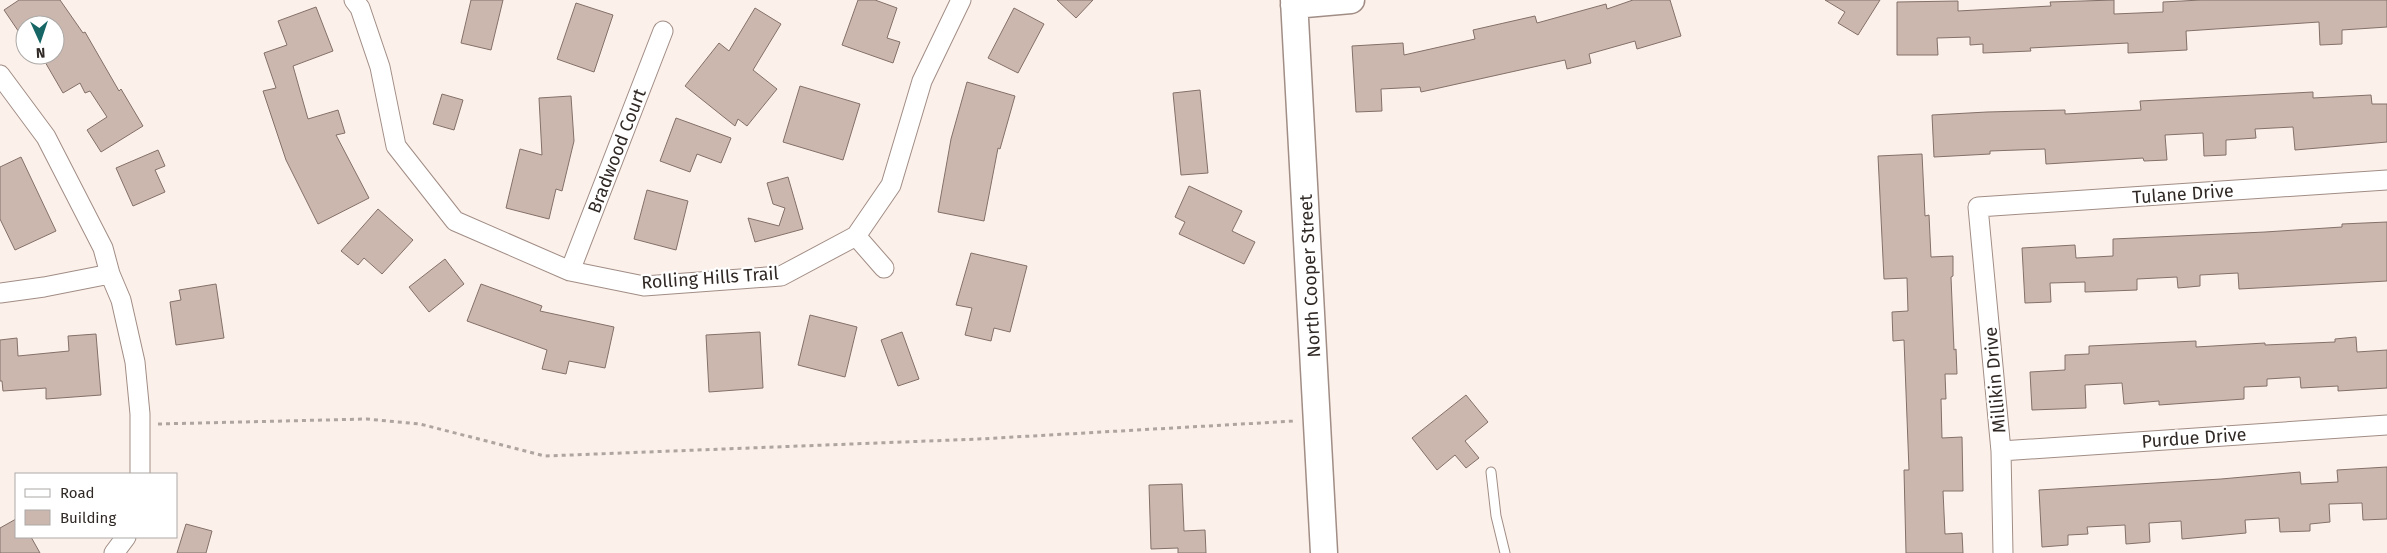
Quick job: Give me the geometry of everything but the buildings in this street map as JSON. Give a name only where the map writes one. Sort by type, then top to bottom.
[{"type":"main road","points":[[1294,2],[1351,0]]},
{"type":"main road","name":"North Cooper Street","points":[[1294,2],[1324,553]]},
{"type":"street","name":"Rolling Hills Trail","points":[[361,3],[380,67],[396,146],[455,221],[570,271],[644,286],[781,276],[856,236],[891,185],[922,81],[961,0]]},
{"type":"street","name":"Bradwood Court","points":[[570,271],[663,31]]},
{"type":"street","points":[[0,75],[46,137],[103,248],[110,274],[121,300],[135,362],[140,414],[140,473]]},
{"type":"street","name":"Tulane Drive","points":[[1978,207],[2387,180]]},
{"type":"street","name":"Millikin Drive","points":[[1978,207],[2001,452],[2003,553]]},
{"type":"street","points":[[856,236],[884,268]]},
{"type":"street","points":[[0,292],[44,287],[110,274]]},
{"type":"street","name":"Purdue Drive","points":[[2001,452],[2387,425]]},
{"type":"street","points":[[114,553],[125,538]]},
{"type":"lane","points":[[1491,472],[1496,516],[1505,553]]},
{"type":"path","points":[[158,424],[367,419],[411,423],[545,456],[979,440],[1318,420]]}]
